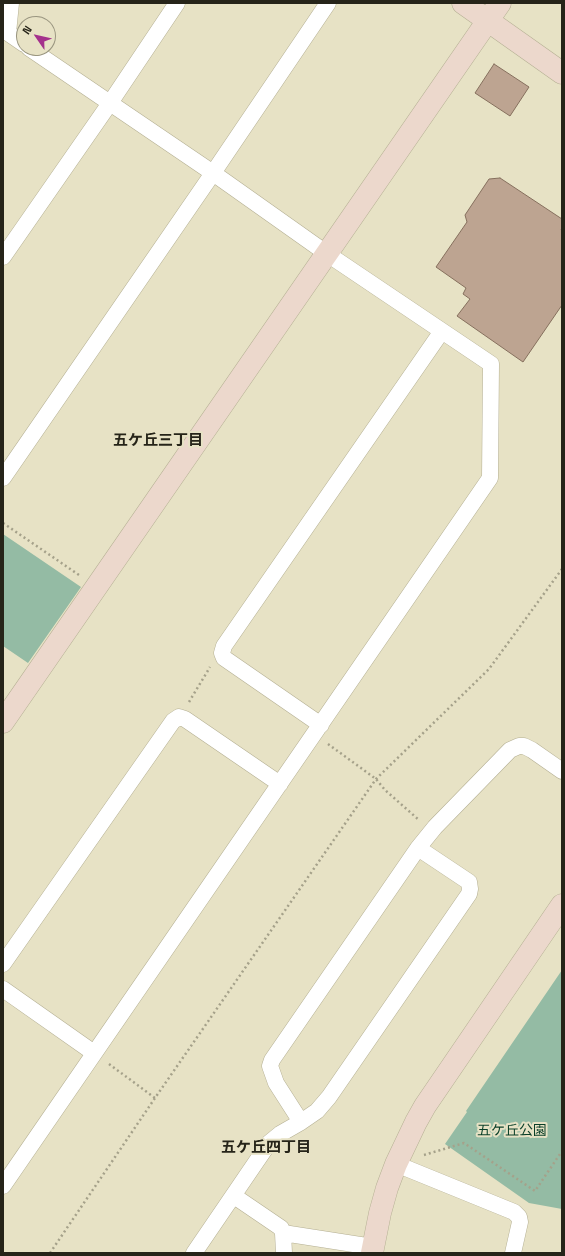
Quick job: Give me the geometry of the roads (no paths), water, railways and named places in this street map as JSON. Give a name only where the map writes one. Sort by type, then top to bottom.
[{"type":"street","points":[[11,3],[6,37],[16,41]]},
{"type":"street","points":[[3,257],[110,103],[177,3]]},
{"type":"street","points":[[3,478],[328,3]]},
{"type":"street","points":[[462,3],[562,73]]},
{"type":"street","points":[[3,722],[500,3]]},
{"type":"street","points":[[3,1186],[490,478],[491,364],[326,253],[213,173],[42,56]]},
{"type":"street","points":[[318,730],[224,658],[222,653],[224,646],[442,331]]},
{"type":"street","points":[[3,964],[173,721],[179,718],[185,719],[280,784]]},
{"type":"street","points":[[301,1122],[276,1083],[270,1066],[272,1060],[418,848],[432,831],[510,750],[519,746],[524,746],[562,770]]},
{"type":"street","points":[[194,1253],[269,1143],[280,1134],[317,1111],[329,1097],[469,894],[469,882],[418,848]]},
{"type":"street","points":[[283,1234],[373,1250],[387,1188],[396,1164],[425,1106],[562,905]]},
{"type":"street","points":[[3,989],[94,1053]]},
{"type":"street","points":[[396,1164],[514,1212],[519,1216],[520,1222],[512,1253]]},
{"type":"street","points":[[234,1196],[281,1228],[283,1234],[284,1253]]},
{"type":"district","name":"五ケ丘三丁目","points":[[158,441]]},
{"type":"district","name":"五ケ丘四丁目","points":[[266,1148]]},
{"type":"park label","name":"五ケ丘公園","points":[[512,1131]]}]
